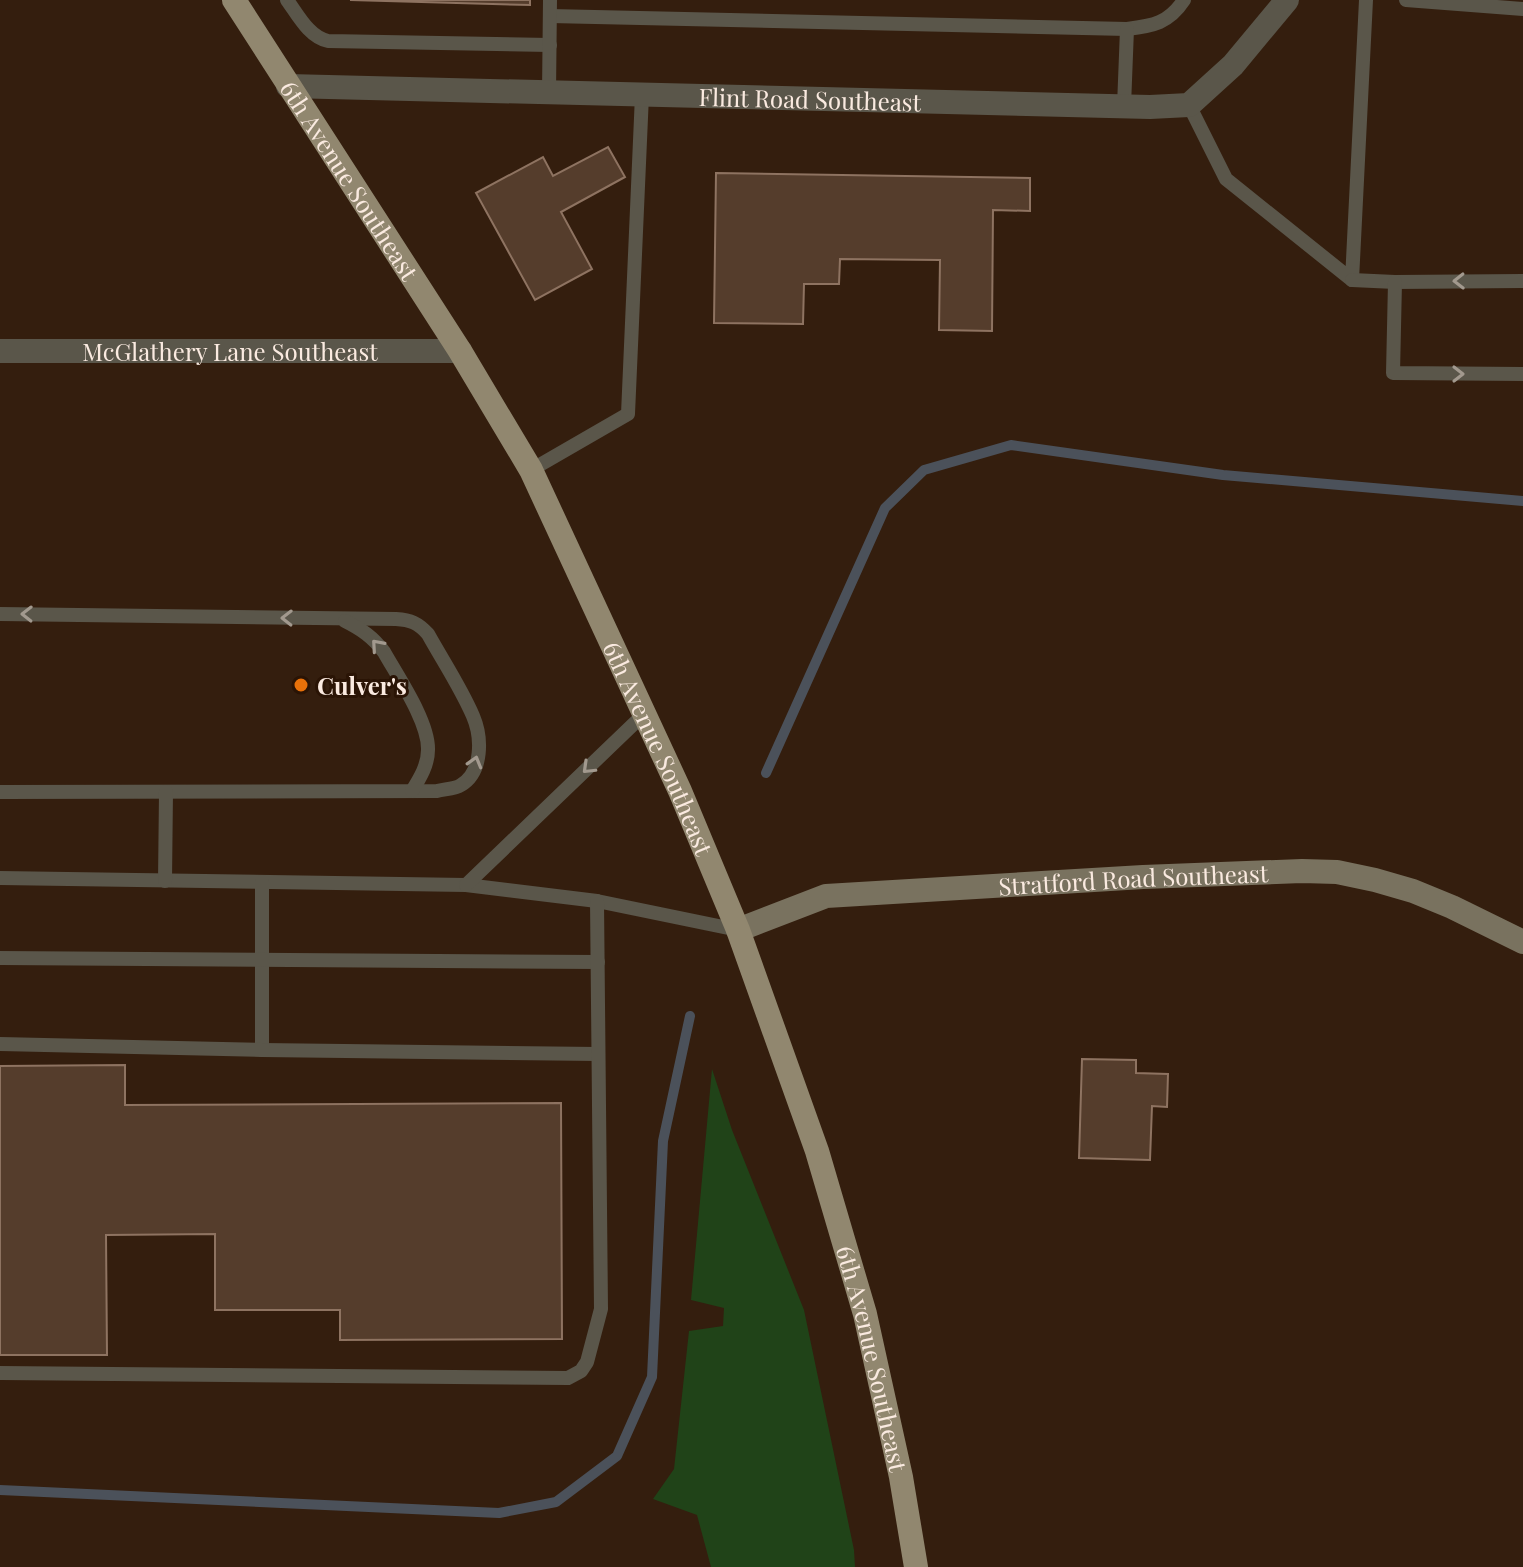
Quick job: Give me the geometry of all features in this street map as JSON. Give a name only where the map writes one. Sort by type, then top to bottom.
[{"type":"main road","name":"6th Avenue Southeast","points":[[234,0],[460,351],[531,470],[680,791],[738,930],[817,1151],[865,1314],[901,1477],[916,1567]]},
{"type":"street","points":[[1189,105],[1233,65],[1287,0]]},
{"type":"street","name":"Flint Road Southeast","points":[[288,86],[1150,107],[1189,105]]},
{"type":"street","name":"McGlathery Lane Southeast","points":[[0,351],[460,351]]},
{"type":"street","name":"Stratford Road Southeast","points":[[738,930],[826,896],[1302,871],[1337,872],[1413,891],[1523,942]]},
{"type":"lane","points":[[287,0],[311,33],[318,39],[328,41],[550,45]]},
{"type":"lane","points":[[549,93],[550,0]]},
{"type":"lane","points":[[550,16],[1127,29],[1152,26],[1175,13],[1184,0]]},
{"type":"lane","points":[[1352,280],[1366,0]]},
{"type":"lane","points":[[1406,0],[1523,9]]},
{"type":"lane","points":[[1124,106],[1127,29]]},
{"type":"lane","points":[[531,470],[628,414],[642,95]]},
{"type":"lane","points":[[1189,105],[1226,179],[1352,280],[1523,281]]},
{"type":"lane","points":[[1395,282],[1393,373],[1523,374]]},
{"type":"lane","points":[[0,614],[411,620],[420,624],[428,634],[475,719],[479,743],[477,762],[470,778],[459,787],[437,791],[0,792]]},
{"type":"lane","points":[[340,618],[377,641],[427,735],[428,752],[424,771],[412,791]]},
{"type":"lane","points":[[466,885],[644,714]]},
{"type":"lane","points":[[165,881],[166,792]]},
{"type":"lane","points":[[0,878],[466,885],[597,901],[738,930]]},
{"type":"lane","points":[[262,882],[262,1050]]},
{"type":"lane","points":[[0,1373],[568,1378],[581,1371],[587,1362],[601,1309],[597,901]]},
{"type":"lane","points":[[0,958],[598,962]]},
{"type":"lane","points":[[0,1044],[598,1054]]},
{"type":"green space","points":[[712,1069],[732,1130],[804,1310],[855,1567],[711,1567],[697,1515],[653,1499],[674,1469],[689,1331],[723,1326],[724,1308],[691,1300]]},
{"type":"building","points":[[350,0],[530,0],[530,5]]},
{"type":"building","points":[[608,147],[625,177],[561,212],[592,269],[535,300],[476,193],[543,157],[553,176]]},
{"type":"building","points":[[716,173],[1030,178],[1030,211],[993,210],[992,331],[939,330],[940,260],[840,259],[839,284],[804,284],[803,324],[714,323]]},
{"type":"building","points":[[1082,1059],[1136,1060],[1136,1073],[1168,1074],[1167,1107],[1152,1106],[1150,1160],[1079,1158]]},
{"type":"building","points":[[125,1065],[125,1105],[561,1103],[562,1339],[340,1340],[340,1310],[215,1310],[215,1234],[106,1235],[107,1355],[0,1355],[0,1066]]},
{"type":"waterway","points":[[766,773],[885,508],[924,470],[1011,445],[1223,475],[1523,501]]},
{"type":"waterway","points":[[0,1490],[499,1513],[556,1502],[617,1456],[652,1377],[663,1141],[690,1016]]},
{"type":"place","name":"Culver's","points":[[301,685]]}]
